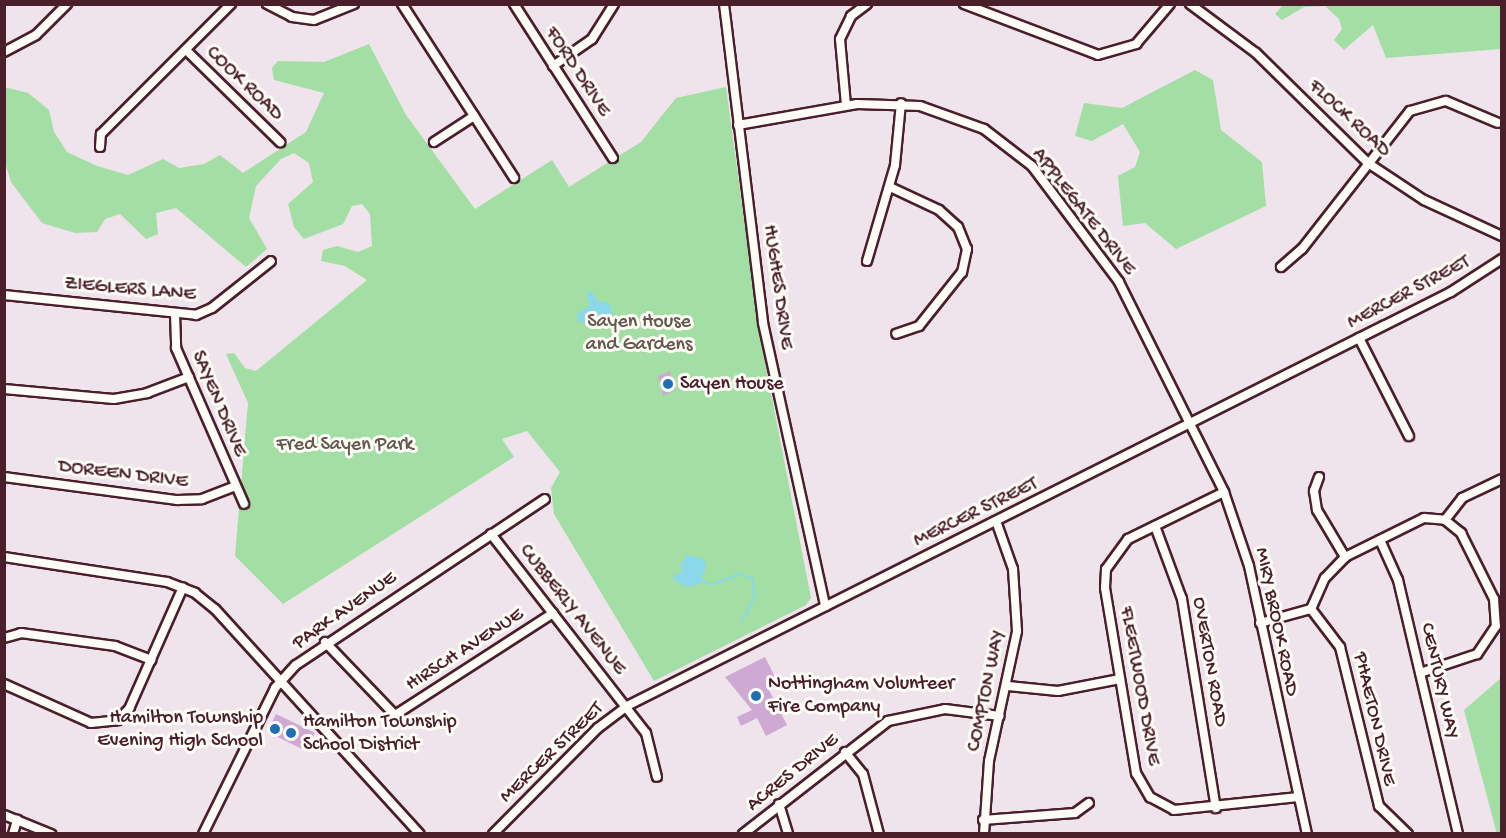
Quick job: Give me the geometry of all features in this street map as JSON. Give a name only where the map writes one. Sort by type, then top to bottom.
[{"type":"street","points":[[4,52],[36,35],[67,4]]},
{"type":"street","points":[[100,147],[101,134],[231,4]]},
{"type":"street","points":[[267,4],[292,17],[314,20],[354,4]]},
{"type":"street","points":[[402,4],[514,178]]},
{"type":"street","name":"FORD DRIVE","points":[[514,4],[613,158]]},
{"type":"street","points":[[553,66],[592,39],[614,4]]},
{"type":"street","name":"HUGHES DRIVE","points":[[723,4],[763,323],[825,606]]},
{"type":"street","points":[[846,105],[840,39],[851,16],[867,4]]},
{"type":"street","points":[[964,4],[1098,55],[1136,44],[1170,4]]},
{"type":"street","name":"FLOCK ROAD","points":[[1190,4],[1256,53],[1368,163],[1424,200],[1502,236]]},
{"type":"street","name":"COOK ROAD","points":[[186,50],[280,142]]},
{"type":"street","points":[[1281,267],[1302,249],[1402,117],[1427,102],[1455,102],[1498,123]]},
{"type":"street","points":[[867,261],[890,187],[901,103]]},
{"type":"street","name":"APPLEGATE DRIVE","points":[[738,125],[846,105],[901,103],[968,121],[999,139],[1032,166],[1119,282],[1191,424]]},
{"type":"street","points":[[434,142],[474,116]]},
{"type":"street","points":[[890,187],[945,215],[962,233],[967,249],[962,272],[919,326],[896,334]]},
{"type":"street","name":"MERCER STREET","points":[[496,833],[598,728],[627,706],[1451,292],[1502,259]]},
{"type":"street","name":"ZIEGLERS LANE","points":[[4,295],[196,315],[212,308],[271,261]]},
{"type":"street","name":"SAYEN DRIVE","points":[[175,314],[175,343],[244,504]]},
{"type":"street","points":[[1359,338],[1408,436]]},
{"type":"street","points":[[4,389],[114,399],[147,393],[189,377]]},
{"type":"street","name":"MIRY BROOK ROAD","points":[[1191,424],[1224,492],[1247,558],[1307,834]]},
{"type":"street","name":"DOREEN DRIVE","points":[[4,477],[177,500],[202,499],[236,486]]},
{"type":"street","points":[[1318,477],[1314,491],[1317,510],[1346,557]]},
{"type":"street","points":[[1445,520],[1456,502],[1502,479]]},
{"type":"street","name":"FLEETWOOD DRIVE","points":[[1224,492],[1120,545],[1106,569],[1120,679],[1136,773],[1144,790],[1174,810],[1216,808],[1298,797]]},
{"type":"street","name":"PARK AVENUE","points":[[203,834],[281,681],[325,642],[545,499]]},
{"type":"street","points":[[1260,623],[1311,609],[1325,578],[1346,557],[1424,518],[1445,520],[1461,533],[1494,599],[1496,626],[1477,654],[1420,673]]},
{"type":"street","name":"COMPTON WAY","points":[[984,834],[983,820],[1000,716],[1008,686],[1018,610],[1013,569],[996,522]]},
{"type":"street","name":"OVERTON ROAD","points":[[1155,526],[1182,599],[1216,808]]},
{"type":"street","name":"CUBBERLY AVENUE","points":[[491,534],[646,733],[657,777]]},
{"type":"street","name":"CENTURY WAY","points":[[1380,540],[1398,580],[1458,834]]},
{"type":"street","points":[[4,557],[183,587],[215,609],[420,834]]},
{"type":"street","points":[[4,684],[91,723],[105,724],[129,709],[183,587]]},
{"type":"street","name":"PHAETON DRIVE","points":[[1311,609],[1340,647],[1379,806],[1408,834]]},
{"type":"street","name":"HIRSCH AVENUE","points":[[325,642],[395,715],[554,613]]},
{"type":"street","points":[[4,638],[21,633],[103,645],[150,660]]},
{"type":"street","points":[[1008,686],[1058,691],[1120,679]]},
{"type":"street","name":"ACRES DRIVE","points":[[743,834],[845,752],[895,718],[945,709],[1000,716]]},
{"type":"street","points":[[845,752],[862,774],[879,834]]},
{"type":"street","points":[[983,820],[1075,813],[1089,803]]},
{"type":"street","points":[[779,804],[788,834]]},
{"type":"street","points":[[4,815],[51,834]]},
{"type":"street","points":[[13,834],[17,820]]},
{"type":"green space","points":[[1283,5],[1501,5],[1501,49],[1386,58],[1373,25],[1344,50],[1334,40],[1342,29],[1339,19],[1325,6],[1304,7],[1282,20],[1275,14]]},
{"type":"green space","points":[[369,44],[406,115],[475,209],[552,160],[569,187],[641,142],[676,98],[726,87],[760,337],[811,598],[806,605],[654,681],[554,514],[551,488],[560,472],[527,431],[502,439],[514,457],[283,604],[235,556],[248,403],[226,354],[234,353],[245,368],[256,371],[367,280],[345,266],[321,261],[323,250],[337,246],[358,252],[372,246],[370,214],[362,204],[352,206],[343,224],[304,239],[294,227],[288,204],[313,182],[309,163],[294,153],[281,159],[256,186],[249,218],[267,249],[246,267],[176,208],[156,213],[158,234],[146,239],[120,214],[105,219],[97,232],[75,233],[42,223],[11,182],[5,162],[4,87],[28,93],[49,110],[54,132],[67,152],[97,166],[128,175],[163,159],[179,168],[204,164],[220,155],[243,173],[306,132],[324,93],[274,80],[272,68],[278,61],[324,62]]},
{"type":"green space","points":[[1195,70],[1213,80],[1221,130],[1262,162],[1266,206],[1176,249],[1145,223],[1123,226],[1118,176],[1135,167],[1140,152],[1123,124],[1092,141],[1075,136],[1084,103],[1122,108]]},
{"type":"green space","points":[[1501,678],[1502,833],[1497,834],[1464,710]]},
{"type":"water","points":[[591,291],[599,302],[608,302],[614,317],[594,315],[587,323],[578,322],[577,314],[590,305],[587,294]]},
{"type":"water","points":[[687,555],[704,559],[706,567],[700,584],[686,587],[673,579],[676,573],[680,575],[683,569],[679,567]]},
{"type":"building","name":"Sayen House","points":[[670,371],[676,390],[663,396],[658,376]]},
{"type":"building","name":"Nottingham Volunteer Fire Company","points":[[765,657],[776,679],[766,684],[787,725],[766,736],[757,718],[741,726],[737,717],[752,710],[725,677]]},
{"type":"building","name":"Hamilton Township School District","points":[[276,714],[315,733],[306,751],[267,732]]},
{"type":"waterway","points":[[702,581],[713,584],[739,574],[752,578],[755,596],[742,622]]},
{"type":"place","name":"Sayen House","points":[[668,384]]},
{"type":"place","name":"Nottingham Volunteer Fire Company","points":[[756,696]]},
{"type":"place","name":"Hamilton Township Evening High School","points":[[275,729]]},
{"type":"place","name":"Hamilton Township School District","points":[[291,733]]},
{"type":"park label","name":"Sayen House and Gardens","points":[[639,334]]},
{"type":"park label","name":"Fred Sayen Park","points":[[345,445]]}]
